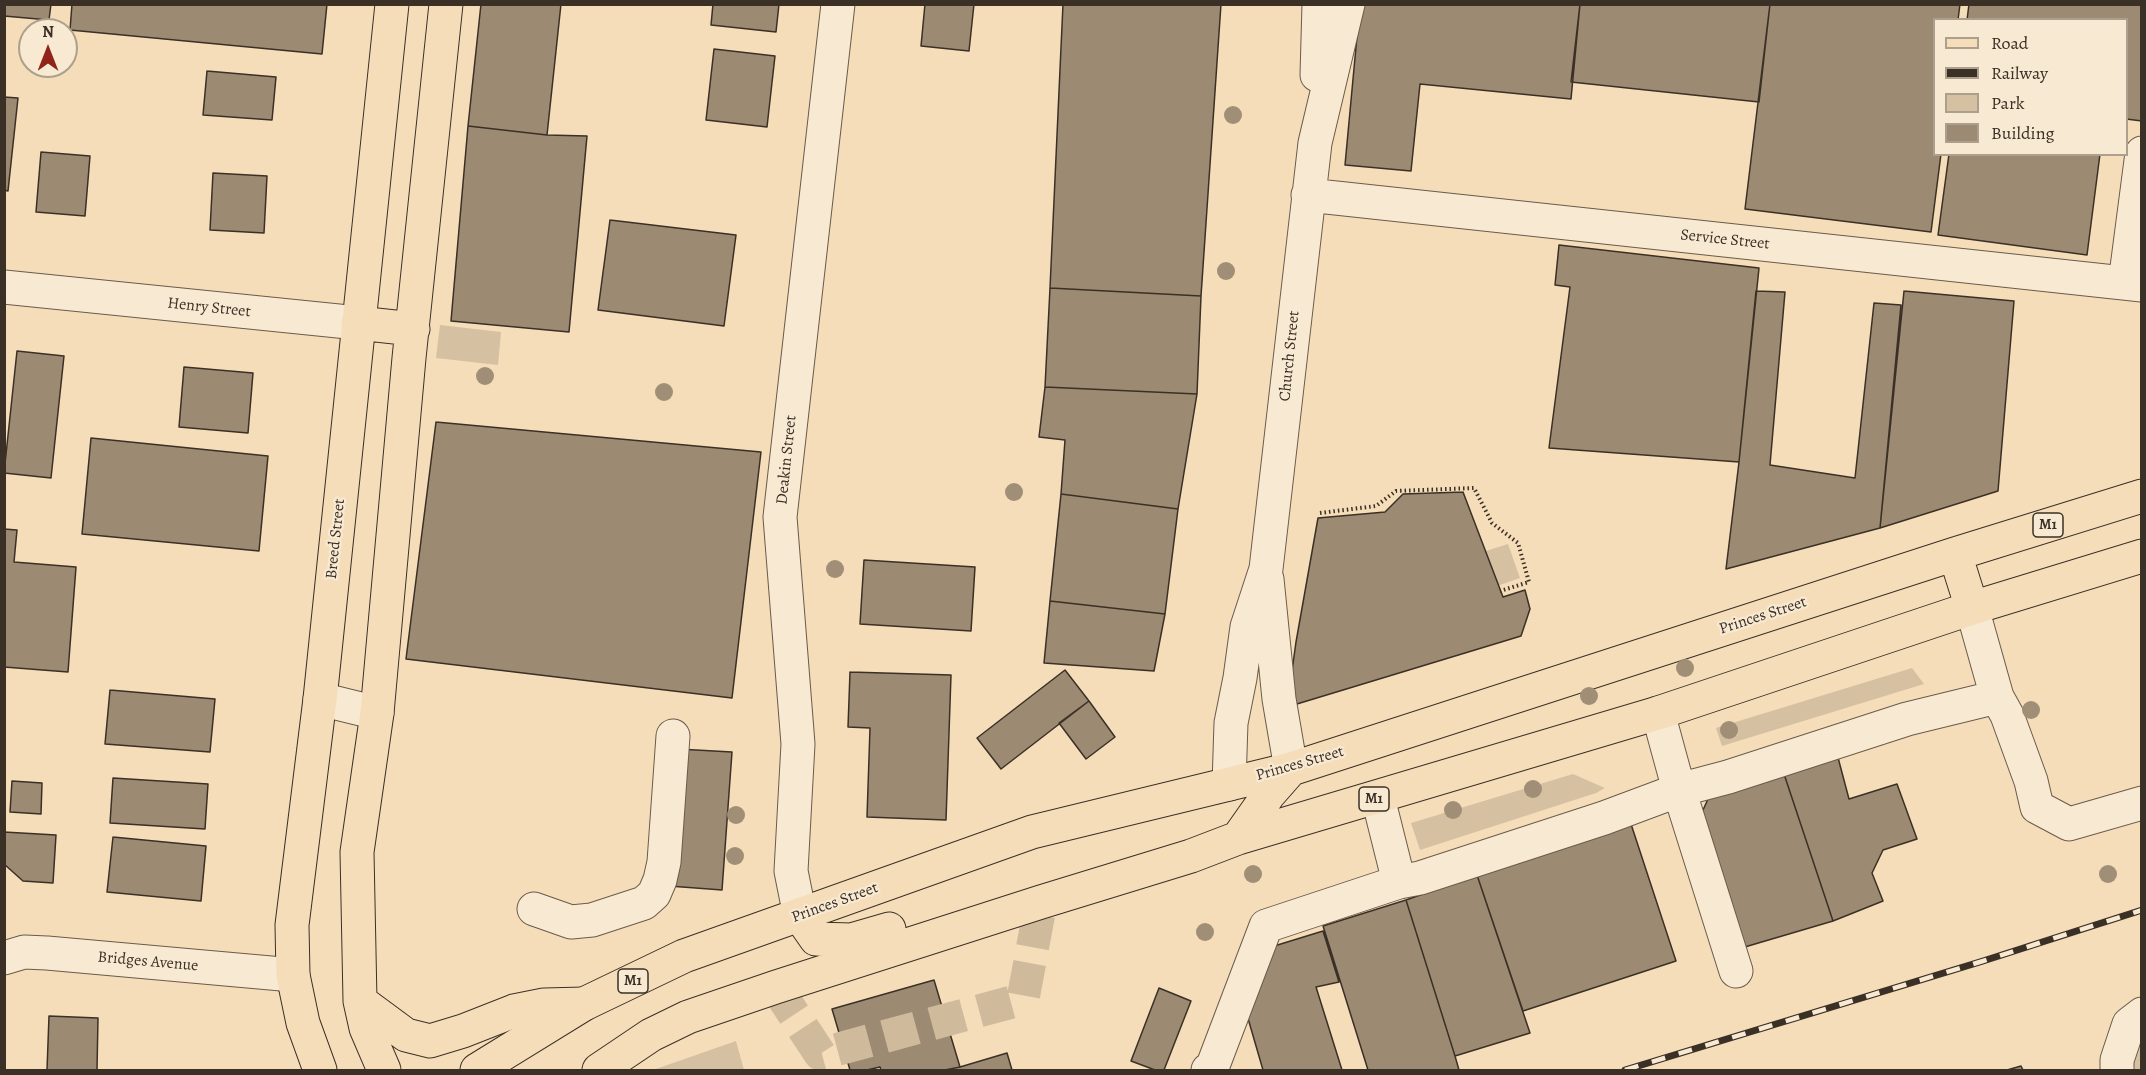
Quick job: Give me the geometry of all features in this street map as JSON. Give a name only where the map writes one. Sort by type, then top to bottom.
[{"type":"main road","name":"Breed Street","points":[[320,1071],[303,1023],[293,975],[292,925],[320,699],[392,4]]},
{"type":"main road","points":[[384,1071],[366,1028],[360,1001],[357,852],[377,713],[446,4]]},
{"type":"main road","name":"Henry Street","points":[[358,323],[413,329]]},
{"type":"main road","name":"Princes Street","points":[[477,1071],[584,1004],[684,956],[1032,832],[1291,769],[1955,554],[2142,496]]},
{"type":"main road","points":[[1955,554],[1972,608]]},
{"type":"main road","name":"M1","points":[[608,1067],[651,1035],[688,1017],[1239,838],[1658,713],[1972,608],[2142,556]]},
{"type":"main road","points":[[1239,838],[1269,794],[1291,769]]},
{"type":"main road","points":[[1229,784],[1229,807],[1239,838]]},
{"type":"main road","points":[[800,916],[816,939],[851,940],[1044,881],[1127,876]]},
{"type":"main road","points":[[360,1001],[406,1035],[430,1041],[514,1011],[544,1005],[584,1004]]},
{"type":"street","name":"Deakin Street","points":[[800,916],[791,871],[798,744],[780,517],[838,4]]},
{"type":"street","name":"Church Street","points":[[1315,143],[1319,4]]},
{"type":"street","name":"Church Street","points":[[1229,784],[1231,723],[1247,627],[1266,569],[1315,143],[1348,4]]},
{"type":"street","points":[[2133,284],[2142,153]]},
{"type":"street","name":"Service Street","points":[[1308,195],[2133,284]]},
{"type":"street","name":"Henry Street","points":[[4,287],[358,323]]},
{"type":"street","name":"Church Street","points":[[1266,569],[1279,699],[1291,769]]},
{"type":"street","points":[[1972,608],[1997,697],[2007,715],[2031,781],[2037,807],[2069,824],[2142,803]]},
{"type":"street","points":[[1208,1071],[1212,1068],[1266,926],[1593,822],[1679,790],[1728,777],[1907,719],[1997,697]]},
{"type":"street","points":[[320,699],[377,713]]},
{"type":"street","points":[[1658,713],[1679,790],[1736,971]]},
{"type":"street","points":[[534,909],[571,922],[592,920],[644,903],[654,894],[664,862],[673,736]]},
{"type":"street","points":[[1378,798],[1399,882]]},
{"type":"street","name":"Bridges Avenue","points":[[4,958],[24,952],[47,953],[293,975]]},
{"type":"street","points":[[2117,1071],[2117,1060],[2129,1024],[2142,1014]]},
{"type":"path","points":[[1320,513],[1376,506],[1395,491],[1474,488],[1492,523],[1518,543],[1529,582],[1500,591]]},
{"type":"green space","points":[[440,325],[501,332],[498,365],[436,358]]},
{"type":"green space","points":[[1508,544],[1520,578],[1497,586],[1486,551]]},
{"type":"green space","points":[[1912,668],[1924,684],[1722,746],[1716,728]]},
{"type":"green space","points":[[1573,774],[1605,788],[1596,793],[1420,850],[1411,823]]},
{"type":"green space","points":[[2141,1014],[2141,1070],[2117,1070]]},
{"type":"green space","points":[[736,1041],[744,1070],[653,1070]]},
{"type":"building","points":[[4,4],[51,4],[49,18],[4,16]]},
{"type":"building","points":[[72,4],[327,4],[322,54],[78,31],[78,18],[71,18]]},
{"type":"building","points":[[481,4],[561,4],[547,135],[468,126]]},
{"type":"building","points":[[713,4],[779,4],[776,32],[711,25]]},
{"type":"building","points":[[925,4],[974,4],[969,51],[921,46]]},
{"type":"building","points":[[1063,4],[1221,4],[1201,296],[1050,288]]},
{"type":"building","points":[[1360,4],[1580,4],[1571,99],[1420,84],[1411,171],[1345,165]]},
{"type":"building","points":[[1580,4],[1770,4],[1759,102],[1571,82]]},
{"type":"building","points":[[1770,4],[1960,4],[1958,18],[1933,18],[1933,156],[1941,156],[1931,232],[1745,209]]},
{"type":"building","points":[[1969,4],[2142,5],[2142,121],[2128,119],[2128,18],[1967,18]]},
{"type":"building","points":[[714,49],[775,56],[767,127],[706,120]]},
{"type":"building","points":[[207,71],[276,77],[272,120],[203,115]]},
{"type":"building","points":[[4,97],[18,98],[8,191],[4,190]]},
{"type":"building","points":[[468,126],[547,135],[587,136],[569,332],[451,321]]},
{"type":"building","points":[[41,152],[90,156],[85,216],[36,212]]},
{"type":"building","points":[[1949,156],[2100,156],[2087,255],[1938,235]]},
{"type":"building","points":[[213,173],[267,176],[264,233],[210,230]]},
{"type":"building","points":[[610,220],[736,235],[724,326],[598,310]]},
{"type":"building","points":[[1559,245],[1759,268],[1739,462],[1549,448],[1570,287],[1555,285]]},
{"type":"building","points":[[1050,288],[1201,296],[1197,394],[1045,387]]},
{"type":"building","points":[[1756,291],[1785,292],[1770,465],[1855,478],[1874,303],[1901,305],[1880,528],[1726,569],[1739,462]]},
{"type":"building","points":[[1904,291],[2014,301],[1998,491],[1880,528]]},
{"type":"building","points":[[17,351],[64,356],[51,478],[4,473]]},
{"type":"building","points":[[184,367],[253,373],[248,433],[179,427]]},
{"type":"building","points":[[1045,387],[1197,394],[1178,509],[1061,494],[1065,440],[1039,437]]},
{"type":"building","points":[[436,422],[761,452],[732,698],[406,659]]},
{"type":"building","points":[[91,438],[268,456],[259,551],[82,534]]},
{"type":"building","points":[[1463,492],[1503,597],[1525,590],[1530,609],[1521,636],[1287,707],[1318,518],[1385,512],[1403,494]]},
{"type":"building","points":[[1061,494],[1178,509],[1165,614],[1050,601]]},
{"type":"building","points":[[4,529],[17,530],[14,562],[76,567],[68,672],[4,667]]},
{"type":"building","points":[[864,560],[975,567],[971,631],[860,624]]},
{"type":"building","points":[[1050,601],[1165,614],[1154,671],[1044,663]]},
{"type":"building","points":[[1065,670],[1089,701],[1001,769],[977,738]]},
{"type":"building","points":[[850,672],[951,675],[946,820],[867,817],[870,728],[848,727]]},
{"type":"building","points":[[110,690],[215,699],[210,752],[105,744]]},
{"type":"building","points":[[1089,701],[1115,737],[1086,759],[1059,723]]},
{"type":"building","points":[[678,749],[732,752],[722,890],[669,886]]},
{"type":"building","points":[[1836,750],[1849,799],[1897,784],[1917,839],[1883,850],[1872,873],[1883,901],[1833,921],[1781,765]]},
{"type":"building","points":[[1781,765],[1833,921],[1738,949],[1698,821],[1713,788]]},
{"type":"building","points":[[113,778],[208,784],[205,829],[110,823]]},
{"type":"building","points":[[12,781],[42,783],[41,814],[10,812]]},
{"type":"building","points":[[1631,824],[1676,961],[1523,1011],[1477,875]]},
{"type":"building","points":[[4,832],[56,835],[53,883],[23,881],[4,864]]},
{"type":"building","points":[[113,837],[206,846],[201,901],[107,892]]},
{"type":"building","points":[[1477,875],[1530,1033],[1455,1056],[1406,900]]},
{"type":"building","points":[[1406,900],[1459,1070],[1368,1070],[1323,926]]},
{"type":"building","points":[[1323,931],[1339,982],[1316,987],[1342,1070],[1263,1070],[1247,1015],[1271,947]]},
{"type":"building","points":[[934,980],[960,1067],[945,1070],[881,1070],[880,1067],[850,1070],[832,1009]]},
{"type":"building","points":[[1159,988],[1191,1001],[1164,1070],[1155,1070],[1131,1061]]},
{"type":"building","points":[[49,1016],[98,1018],[97,1070],[47,1070]]},
{"type":"building","points":[[1007,1053],[1012,1070],[945,1070],[960,1067]]},
{"type":"building","points":[[2021,1066],[2023,1070],[2007,1070]]},
{"type":"tunnel","points":[[776,987],[820,1054],[1023,999],[1041,902]]},
{"type":"railway","points":[[1625,1070],[2142,910]]}]
